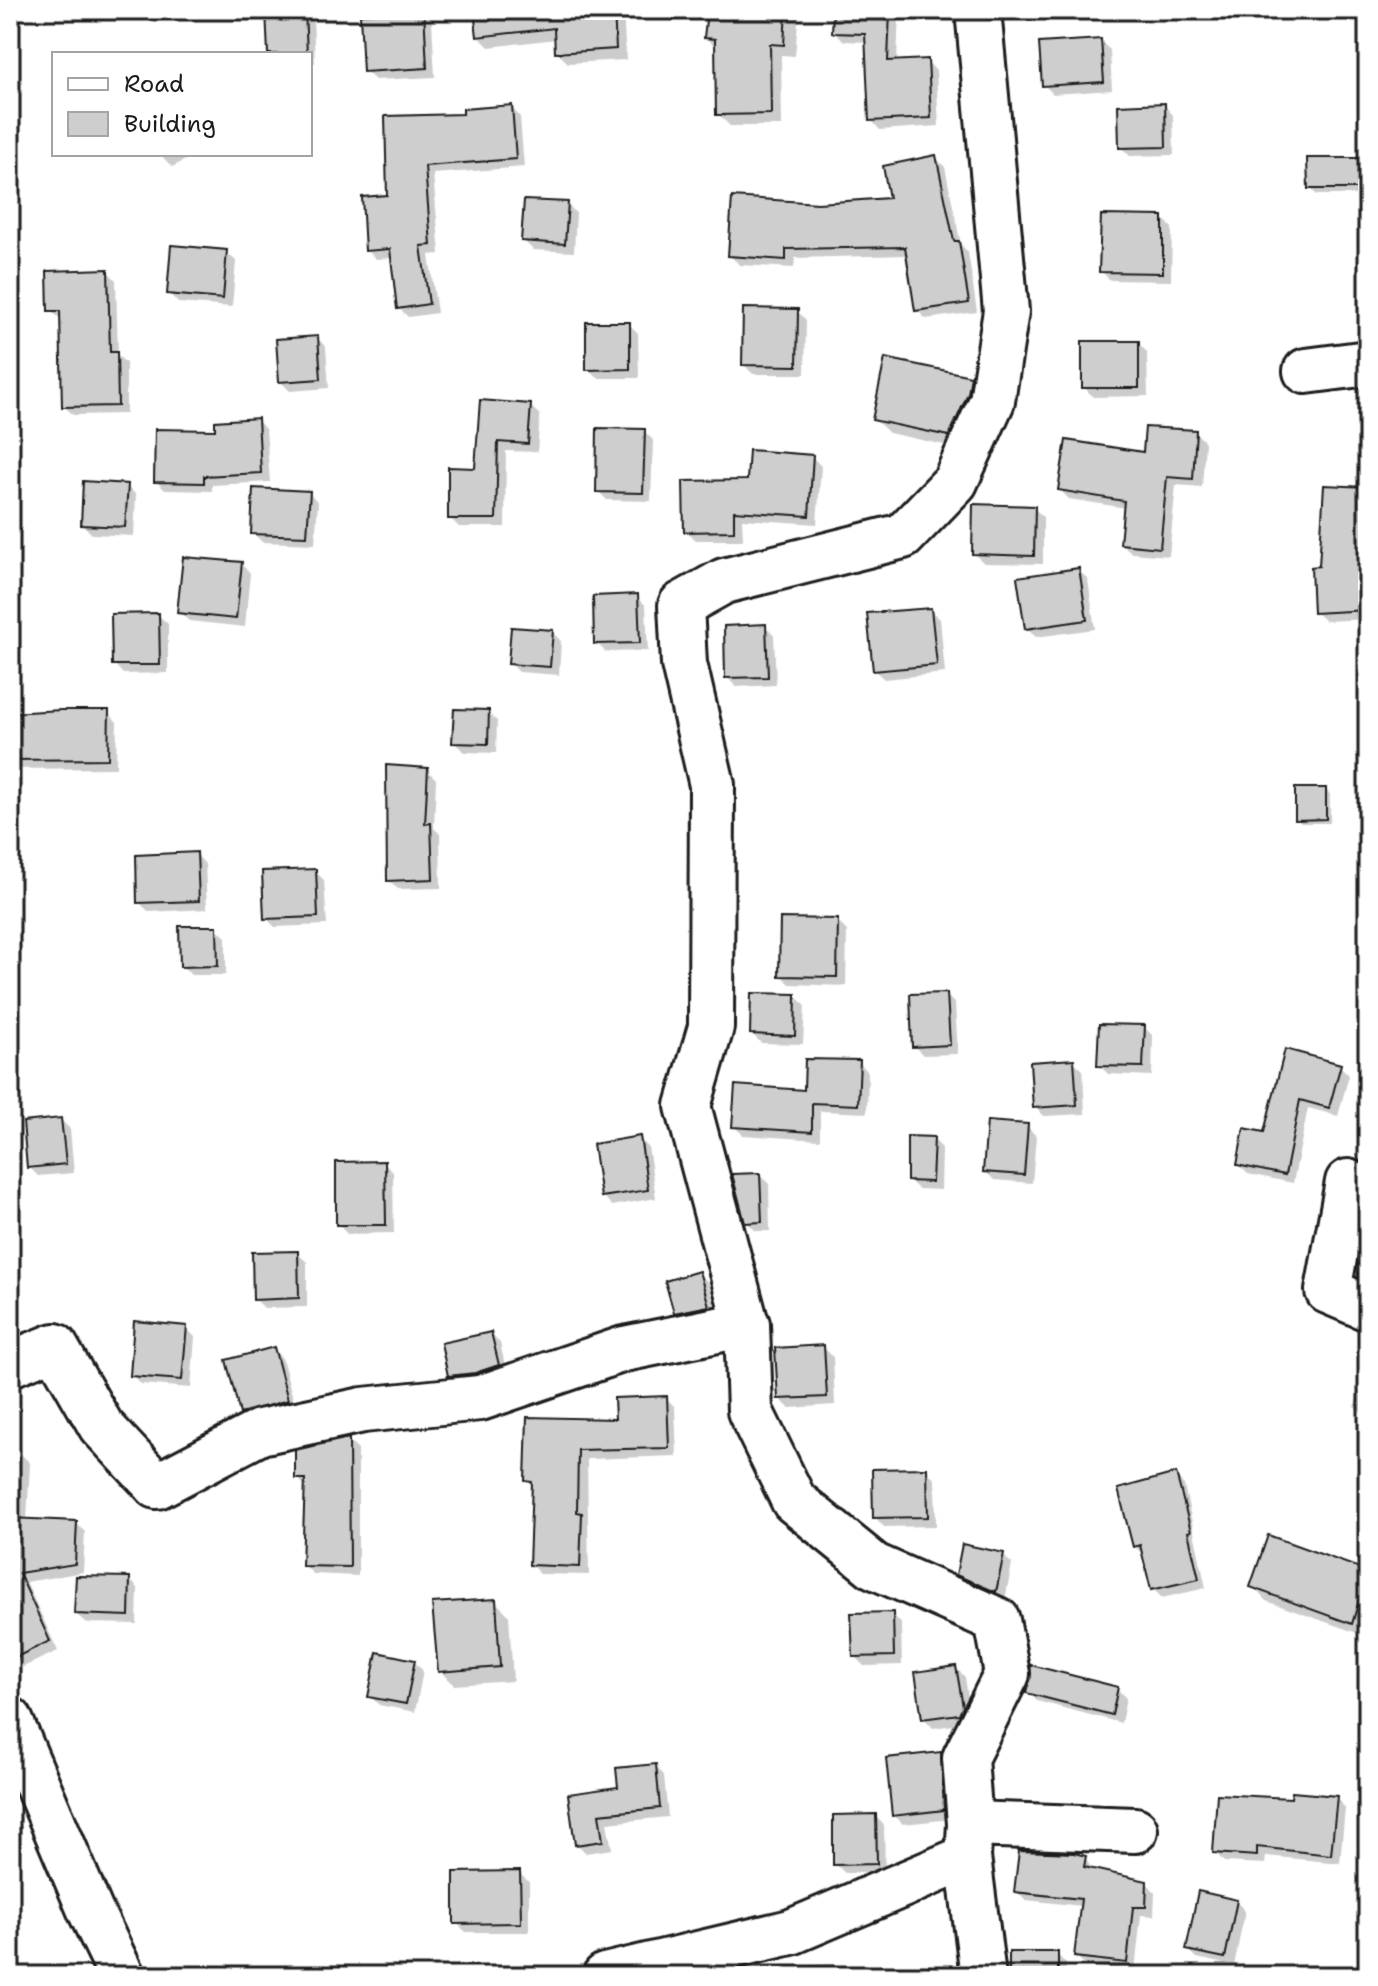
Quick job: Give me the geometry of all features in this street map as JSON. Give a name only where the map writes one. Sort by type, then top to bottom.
[{"type":"street","points":[[978,10],[1006,311],[992,401],[955,482],[903,536],[724,581],[681,605],[684,664],[712,785],[711,1027],[688,1106],[746,1324],[750,1411],[794,1501],[874,1566],[997,1620],[1007,1674],[965,1758],[969,1841],[983,1976]]},
{"type":"street","points":[[1306,371],[1368,363]]},
{"type":"street","points":[[1348,1182],[1328,1291],[1368,1308]]},
{"type":"street","points":[[10,1364],[55,1346],[101,1426],[157,1486],[260,1432],[363,1410],[480,1398],[624,1349],[746,1324]]},
{"type":"street","points":[[10,1720],[90,1910],[122,1976]]},
{"type":"street","points":[[605,1976],[791,1932],[969,1841],[1135,1830]]},
{"type":"building","points":[[266,10],[305,10],[307,52],[268,52]]},
{"type":"building","points":[[424,10],[427,68],[363,72],[360,14]]},
{"type":"building","points":[[474,10],[614,10],[616,49],[555,53],[554,28],[477,37]]},
{"type":"building","points":[[707,10],[786,10],[784,45],[770,44],[771,114],[716,115],[715,39],[704,38]]},
{"type":"building","points":[[833,10],[890,10],[888,61],[928,59],[931,118],[869,121],[865,34],[832,33]]},
{"type":"building","points":[[1101,39],[1104,82],[1042,86],[1039,43]]},
{"type":"building","points":[[1165,103],[1166,147],[1119,148],[1118,105]]},
{"type":"building","points":[[512,105],[516,159],[425,166],[431,245],[421,246],[429,304],[397,309],[390,249],[365,251],[362,197],[387,195],[385,116],[463,114],[463,109]]},
{"type":"building","points":[[936,155],[954,241],[959,241],[969,303],[915,311],[905,247],[786,249],[786,260],[728,256],[732,197],[818,203],[889,198],[883,166]]},
{"type":"building","points":[[1307,158],[1368,158],[1368,189],[1308,189]]},
{"type":"building","points":[[524,200],[568,202],[565,244],[521,241]]},
{"type":"building","points":[[1101,215],[1163,216],[1163,273],[1099,272]]},
{"type":"building","points":[[171,245],[227,250],[223,299],[167,294]]},
{"type":"building","points":[[108,269],[110,352],[117,352],[118,406],[62,407],[60,311],[48,311],[47,271]]},
{"type":"building","points":[[743,308],[798,309],[797,366],[742,365]]},
{"type":"building","points":[[586,322],[630,322],[630,369],[586,370]]},
{"type":"building","points":[[318,336],[321,379],[279,382],[276,339]]},
{"type":"building","points":[[1082,341],[1139,341],[1139,388],[1082,388]]},
{"type":"building","points":[[885,358],[971,376],[968,394],[949,436],[872,420]]},
{"type":"building","points":[[480,400],[531,404],[528,444],[498,442],[496,519],[448,519],[448,467],[475,468]]},
{"type":"building","points":[[258,418],[261,473],[204,476],[204,483],[154,482],[155,429],[215,430],[215,421]]},
{"type":"building","points":[[1145,427],[1196,430],[1193,479],[1167,477],[1160,548],[1120,544],[1124,501],[1058,490],[1066,440],[1143,452]]},
{"type":"building","points":[[597,428],[645,429],[643,493],[596,492]]},
{"type":"building","points":[[749,450],[813,455],[809,516],[734,511],[734,531],[684,532],[683,481],[747,480]]},
{"type":"building","points":[[83,481],[128,484],[125,527],[81,525]]},
{"type":"building","points":[[1324,485],[1368,487],[1368,610],[1313,613],[1311,567],[1319,566]]},
{"type":"building","points":[[253,488],[310,491],[307,536],[251,534]]},
{"type":"building","points":[[973,504],[1035,506],[1034,556],[972,554]]},
{"type":"building","points":[[183,557],[242,562],[236,619],[177,613]]},
{"type":"building","points":[[1079,568],[1087,620],[1025,629],[1017,577]]},
{"type":"building","points":[[638,594],[640,643],[594,644],[593,596]]},
{"type":"building","points":[[931,608],[937,665],[873,671],[867,613]]},
{"type":"building","points":[[159,613],[160,665],[112,665],[111,614]]},
{"type":"building","points":[[766,624],[768,677],[725,678],[724,626]]},
{"type":"building","points":[[511,627],[553,630],[550,667],[508,664]]},
{"type":"building","points":[[454,709],[489,710],[488,744],[452,743]]},
{"type":"building","points":[[109,710],[108,759],[10,760],[10,713]]},
{"type":"building","points":[[386,765],[428,768],[425,824],[431,823],[433,879],[387,881]]},
{"type":"building","points":[[1295,788],[1326,788],[1326,819],[1295,820]]},
{"type":"building","points":[[197,852],[199,901],[137,903],[136,855]]},
{"type":"building","points":[[316,869],[318,917],[264,919],[262,871]]},
{"type":"building","points":[[780,918],[838,919],[837,977],[779,976]]},
{"type":"building","points":[[179,926],[217,926],[218,966],[180,967]]},
{"type":"building","points":[[751,993],[796,994],[795,1036],[750,1034]]},
{"type":"building","points":[[947,993],[950,1045],[912,1047],[910,994]]},
{"type":"building","points":[[1099,1024],[1145,1025],[1143,1067],[1097,1066]]},
{"type":"building","points":[[1285,1049],[1341,1064],[1329,1108],[1300,1100],[1285,1175],[1237,1165],[1244,1128],[1264,1132]]},
{"type":"building","points":[[805,1059],[860,1060],[858,1105],[812,1103],[812,1132],[732,1127],[735,1085],[804,1090]]},
{"type":"building","points":[[1074,1059],[1077,1105],[1033,1108],[1030,1062]]},
{"type":"building","points":[[61,1118],[66,1164],[27,1168],[23,1122]]},
{"type":"building","points":[[987,1121],[1028,1124],[1024,1175],[983,1172]]},
{"type":"building","points":[[640,1136],[648,1190],[601,1197],[593,1144]]},
{"type":"building","points":[[907,1136],[934,1137],[932,1182],[907,1181]]},
{"type":"building","points":[[385,1161],[386,1225],[336,1225],[336,1162]]},
{"type":"building","points":[[760,1173],[762,1222],[745,1223],[732,1174]]},
{"type":"building","points":[[298,1251],[299,1298],[253,1300],[252,1252]]},
{"type":"building","points":[[699,1271],[709,1306],[674,1313],[665,1281]]},
{"type":"building","points":[[134,1321],[187,1326],[182,1380],[130,1376]]},
{"type":"building","points":[[491,1332],[499,1365],[475,1373],[448,1376],[441,1343]]},
{"type":"building","points":[[824,1345],[827,1397],[778,1399],[775,1348]]},
{"type":"building","points":[[274,1347],[288,1400],[240,1414],[226,1360]]},
{"type":"building","points":[[667,1396],[669,1448],[578,1450],[577,1512],[582,1513],[580,1567],[529,1565],[532,1482],[525,1481],[527,1417],[615,1419],[614,1398]]},
{"type":"building","points":[[349,1438],[350,1567],[302,1566],[305,1479],[295,1479],[295,1450]]},
{"type":"building","points":[[927,1468],[928,1517],[873,1518],[872,1469]]},
{"type":"building","points":[[1176,1473],[1199,1579],[1151,1590],[1140,1545],[1133,1547],[1118,1489]]},
{"type":"building","points":[[10,1518],[77,1521],[75,1564],[19,1573],[50,1641],[10,1660]]},
{"type":"building","points":[[1268,1535],[1368,1571],[1352,1624],[1250,1587]]},
{"type":"building","points":[[962,1544],[1004,1553],[996,1592],[956,1575]]},
{"type":"building","points":[[76,1576],[130,1577],[129,1616],[74,1614]]},
{"type":"building","points":[[496,1599],[500,1667],[438,1672],[432,1603]]},
{"type":"building","points":[[893,1612],[894,1656],[853,1657],[851,1613]]},
{"type":"building","points":[[377,1652],[415,1660],[406,1704],[368,1697]]},
{"type":"building","points":[[1031,1665],[1118,1687],[1112,1715],[1026,1693]]},
{"type":"building","points":[[956,1666],[963,1707],[959,1714],[922,1719],[915,1672]]},
{"type":"building","points":[[941,1752],[944,1810],[892,1816],[886,1758]]},
{"type":"building","points":[[656,1764],[660,1808],[599,1814],[603,1841],[575,1845],[568,1794],[618,1787],[616,1768]]},
{"type":"building","points":[[1292,1792],[1337,1796],[1331,1855],[1257,1847],[1257,1856],[1213,1853],[1217,1794],[1291,1798]]},
{"type":"building","points":[[876,1814],[877,1864],[833,1865],[833,1815]]},
{"type":"building","points":[[1019,1851],[1074,1853],[1086,1856],[1084,1867],[1147,1881],[1146,1907],[1133,1907],[1127,1963],[1074,1957],[1081,1899],[1014,1892]]},
{"type":"building","points":[[520,1871],[521,1923],[454,1924],[454,1872]]},
{"type":"building","points":[[1198,1891],[1237,1900],[1225,1958],[1186,1950]]},
{"type":"building","points":[[1009,1952],[1058,1952],[1058,1976],[1009,1976]]}]
